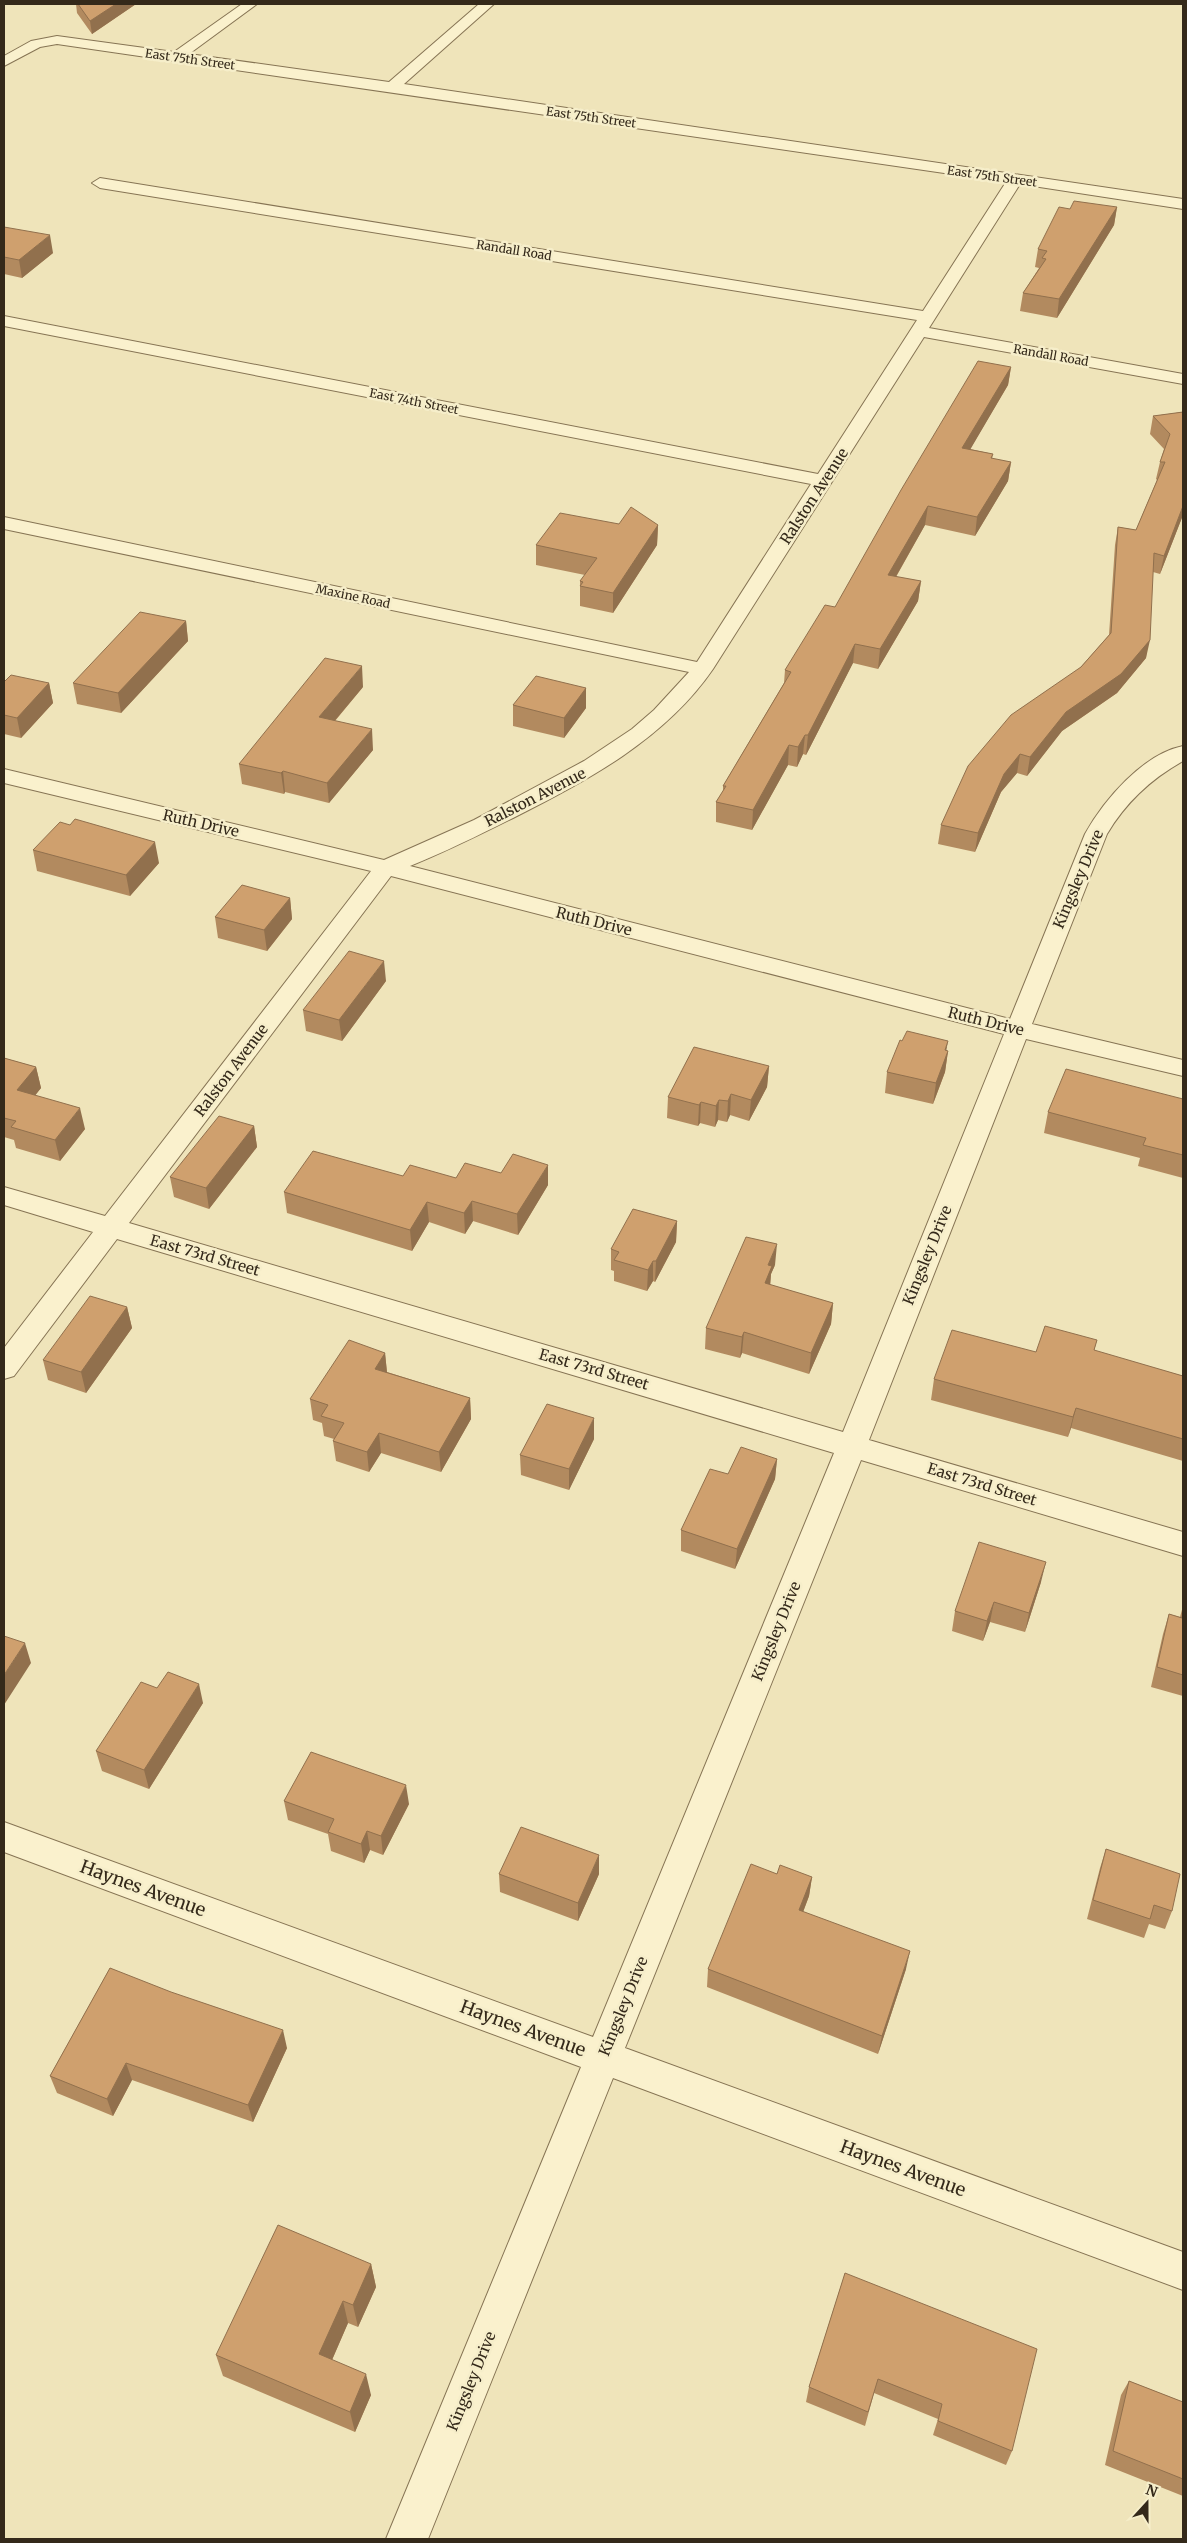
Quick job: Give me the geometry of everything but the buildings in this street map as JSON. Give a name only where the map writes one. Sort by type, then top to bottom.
[{"type":"street","points":[[176,57],[250,4]]},
{"type":"street","points":[[392,87],[486,4]]},
{"type":"street","name":"East 75th Street","points":[[4,62],[45,40],[57,40],[392,87],[1183,204]]},
{"type":"street","points":[[420,62],[420,71],[429,82],[456,94],[489,102]]},
{"type":"street","name":"Ralston Avenue","points":[[4,1368],[386,867],[432,850],[592,768],[619,750],[662,715],[686,692],[703,669],[1015,180]]},
{"type":"street","name":"Randall Road","points":[[100,183],[924,324],[1183,379]]},
{"type":"street","name":"East 74th Street","points":[[4,321],[823,481]]},
{"type":"street","name":"Maxine Road","points":[[4,523],[703,669]]},
{"type":"street","name":"Kingsley Drive","points":[[407,2539],[852,1445],[1017,1029],[1105,817],[1122,794],[1137,781],[1164,762],[1183,752]]},
{"type":"street","name":"Ruth Drive","points":[[4,776],[386,867],[1017,1029],[1183,1068]]},
{"type":"street","name":"East 73rd Street","points":[[4,1196],[1183,1544]]},
{"type":"street","name":"Haynes Avenue","points":[[4,1837],[1183,2271]]}]
